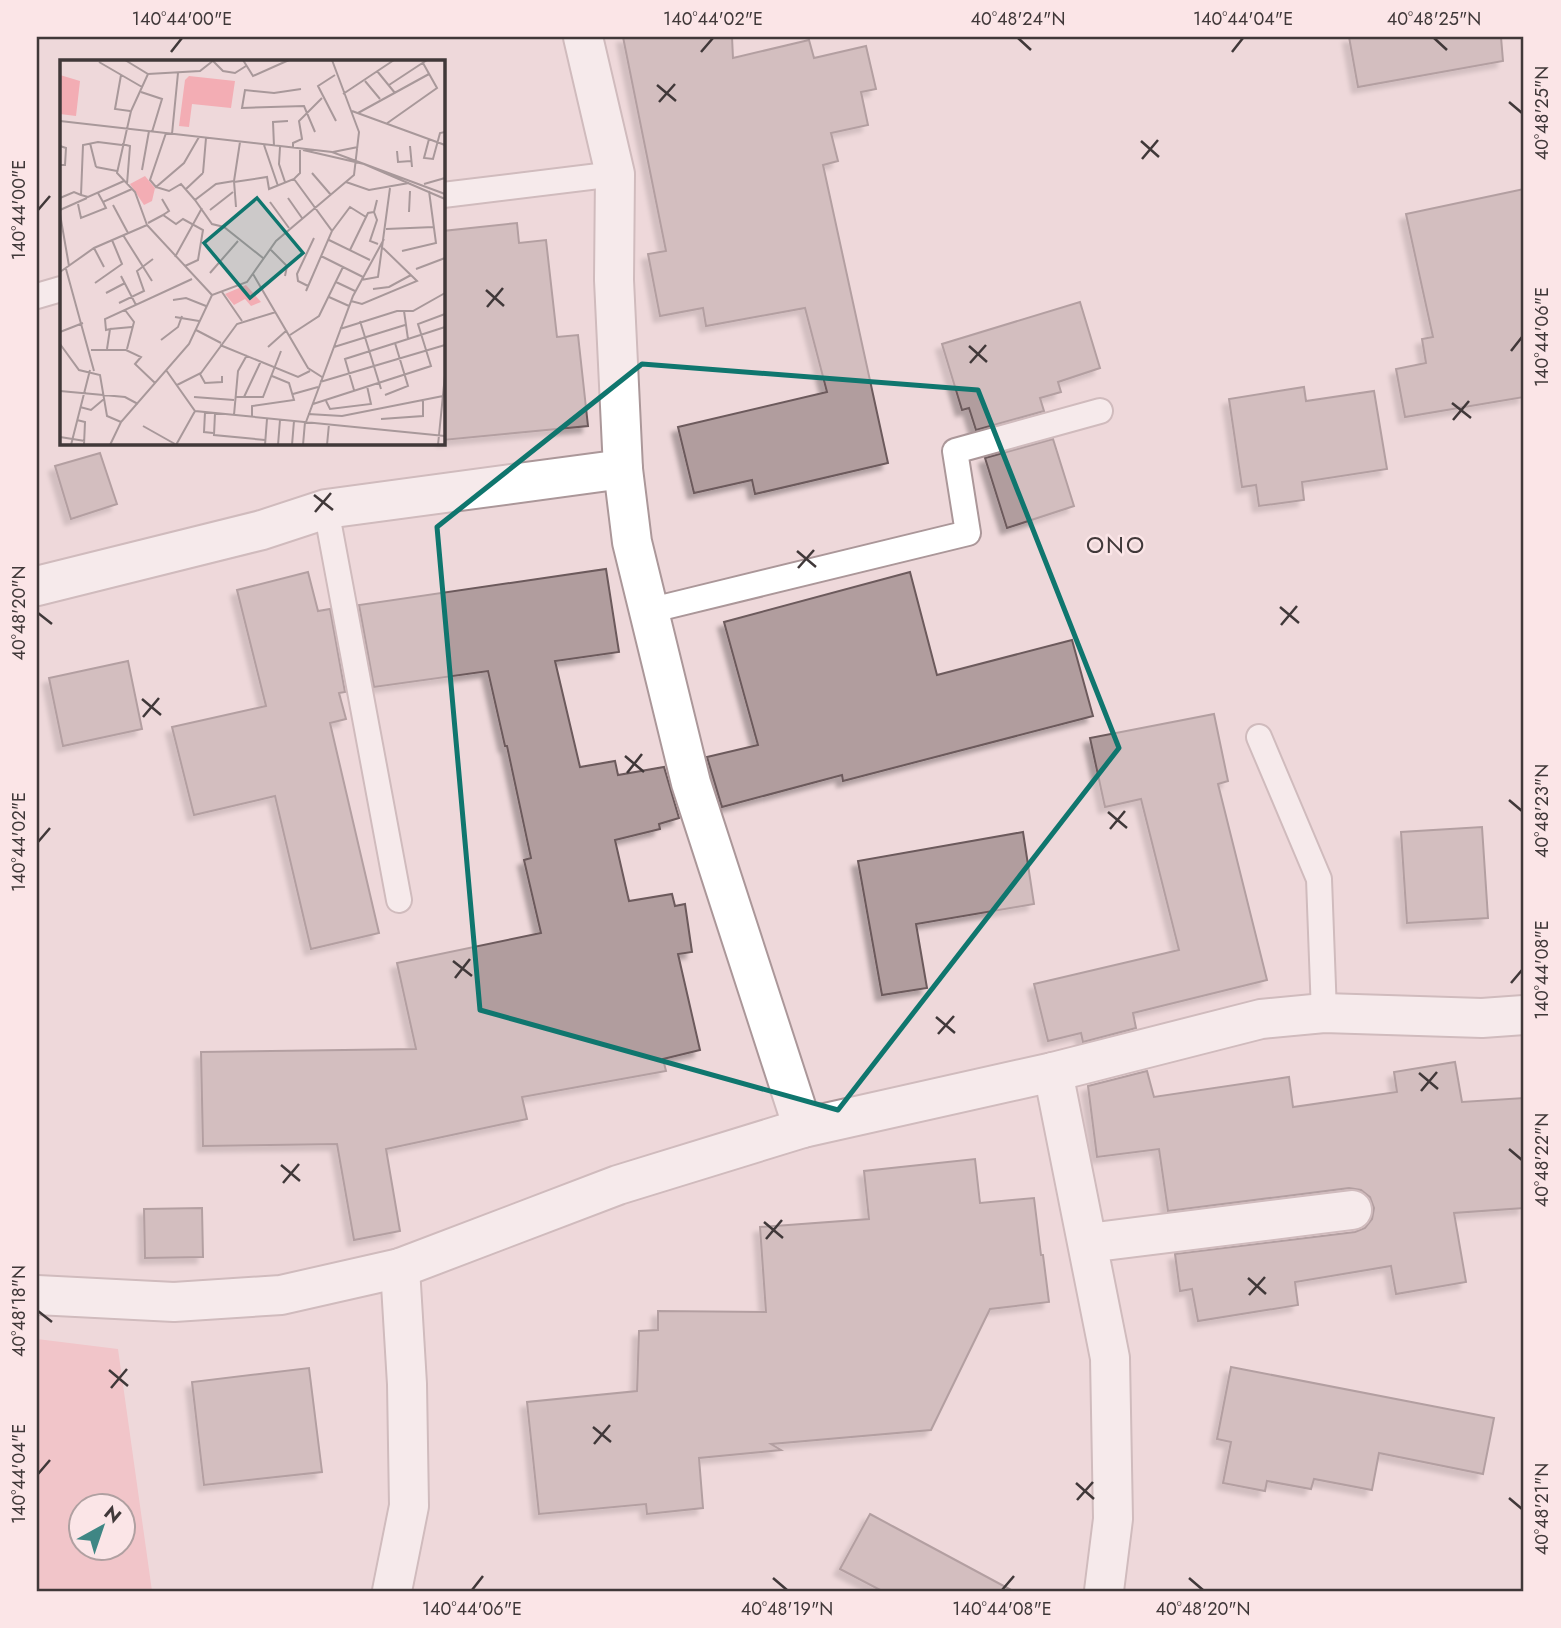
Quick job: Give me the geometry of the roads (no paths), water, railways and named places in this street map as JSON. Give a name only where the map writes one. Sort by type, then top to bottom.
[{"type":"street","points":[[583,37],[615,174],[614,280],[622,469],[632,542],[691,783],[803,1128]]},
{"type":"street","points":[[37,586],[262,530],[326,509],[622,469]]},
{"type":"street","points":[[37,1295],[174,1302],[281,1295],[400,1268],[618,1185],[803,1128],[1053,1072],[1261,1019],[1324,1013],[1482,1018],[1524,1014]]},
{"type":"street","points":[[1053,1072],[1110,1357],[1113,1519],[1104,1591]]},
{"type":"street","points":[[1088,1243],[1352,1210]]},
{"type":"street","points":[[392,1591],[409,1506],[407,1384],[400,1268]]},
{"type":"lane","points":[[444,195],[615,174]]},
{"type":"lane","points":[[37,296],[60,289]]},
{"type":"lane","points":[[648,611],[968,533],[955,451],[1100,411]]},
{"type":"lane","points":[[326,509],[399,900]]},
{"type":"lane","points":[[1259,737],[1319,879],[1324,1013]]},
{"type":"district","name":"ONO","points":[[1116,545]]}]
